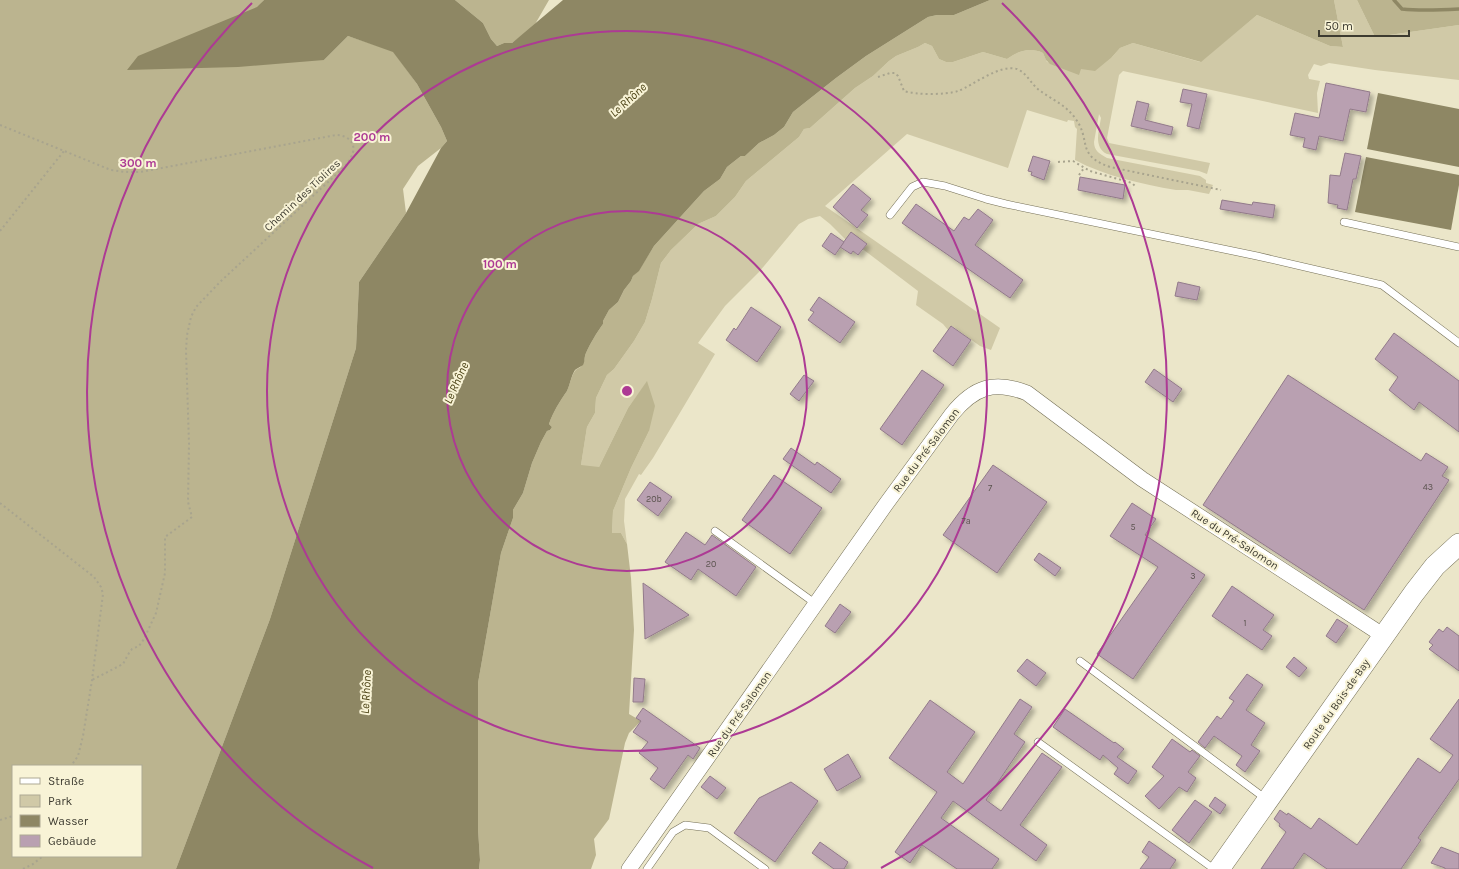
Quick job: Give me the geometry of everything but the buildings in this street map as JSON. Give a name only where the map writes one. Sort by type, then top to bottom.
[{"type":"main road","name":"Route du Bois-de-Bay","points":[[1219,869],[1414,593],[1436,566],[1459,544]]},
{"type":"street","name":"Rue du Pré-Salomon","points":[[629,869],[890,498],[959,405],[973,394],[981,390],[997,386],[1005,386],[1027,393],[1142,479],[1384,636]]},
{"type":"lane","points":[[890,215],[912,187],[929,182],[1006,204],[1257,256],[1382,285],[1459,343]]},
{"type":"lane","points":[[1344,222],[1459,247]]},
{"type":"lane","points":[[715,531],[816,604]]},
{"type":"lane","points":[[1080,661],[1268,801]]},
{"type":"lane","points":[[1038,742],[1214,869]]},
{"type":"lane","points":[[647,869],[673,832],[685,825],[709,828],[765,869]]},
{"type":"path","points":[[878,77],[895,73],[898,76],[904,91],[945,94],[958,91],[996,72],[1010,68],[1017,69],[1022,72],[1039,90],[1054,99],[1076,118],[1082,130],[1088,152],[1095,161],[1110,167],[1221,190]]},
{"type":"path","name":"Chemin des Tiolires","points":[[0,125],[111,170],[133,173],[336,136],[346,136],[352,141],[353,145],[352,155],[341,170],[221,280],[196,307],[190,317],[186,350],[189,444],[188,502],[192,517],[165,537],[165,573],[156,613],[144,639],[139,646],[132,649],[123,664],[92,680]]},
{"type":"path","points":[[0,231],[64,151]]},
{"type":"path","points":[[1058,162],[1073,162],[1102,175],[1132,183],[1136,187]]},
{"type":"path","points":[[1079,175],[1084,168]]},
{"type":"path","points":[[0,503],[94,578],[101,587],[103,594],[92,680],[81,748],[78,756],[72,765]]},
{"type":"path","points":[[0,820],[12,816]]},
{"type":"path","points":[[23,869],[42,857]]},
{"type":"green space","points":[[1334,0],[1357,0],[1375,37],[1459,25],[1459,80],[1329,63],[1321,66],[1314,64],[1308,75],[1309,79],[1320,81],[1317,93],[1318,113],[1123,71],[1119,75],[1107,138],[1109,143],[1210,163],[1207,174],[1199,171],[1107,154],[1098,143],[1101,118],[1099,114],[1094,142],[1096,150],[1107,158],[1200,176],[1206,180],[1206,183],[1213,185],[1209,194],[1150,185],[1111,175],[1087,166],[1075,160],[1077,129],[1074,121],[1068,120],[1067,122],[1027,110],[1008,168],[907,134],[825,206],[1000,328],[991,350],[980,346],[952,326],[948,330],[943,324],[916,305],[918,291],[856,244],[859,238],[850,233],[846,240],[820,216],[808,219],[799,224],[759,272],[725,306],[698,343],[715,354],[653,458],[641,475],[639,474],[625,499],[624,521],[627,544],[621,533],[612,533],[613,511],[631,468],[649,431],[647,382],[628,408],[599,467],[564,480],[581,465],[587,427],[595,413],[596,398],[607,375],[614,369],[634,341],[645,322],[661,263],[671,250],[698,224],[716,216],[735,197],[746,181],[799,137],[804,129],[810,128],[855,88],[873,76],[896,56],[925,43],[932,46],[939,59],[946,62],[953,62],[983,52],[1007,59],[1020,52],[1033,50],[1043,53],[1047,62],[1080,69],[1112,57],[1120,48],[1133,43],[1200,62],[1257,15],[1330,46],[1343,47]]},
{"type":"shaded area","points":[[0,0],[264,0],[258,7],[324,60],[348,36],[393,51],[417,84],[441,127],[447,141],[441,148],[418,166],[403,189],[406,213],[359,282],[356,348],[270,619],[176,869],[0,869]]},
{"type":"shaded area","points":[[455,0],[549,0],[534,26],[512,43],[504,43],[497,46],[491,39],[483,23]]},
{"type":"shaded area","points":[[990,0],[1334,0],[1343,47],[1330,46],[1257,15],[1201,62],[1133,43],[1120,48],[1112,57],[1095,71],[1081,69],[1079,75],[1050,64],[1046,60],[1043,53],[1038,51],[1024,51],[1007,59],[983,52],[953,62],[946,62],[939,59],[932,46],[925,43],[896,56],[873,76],[855,88],[810,128],[804,129],[799,137],[746,181],[735,197],[716,216],[698,224],[671,250],[661,263],[645,322],[634,341],[614,369],[607,375],[596,398],[595,413],[587,427],[581,465],[599,467],[628,408],[647,381],[655,406],[649,431],[631,468],[613,511],[612,533],[621,533],[627,544],[631,578],[634,630],[629,714],[641,721],[629,733],[625,743],[609,819],[594,839],[596,855],[591,869],[479,869],[478,683],[501,553],[513,518],[513,510],[523,493],[532,463],[541,442],[547,431],[552,427],[549,424],[553,415],[567,391],[574,373],[583,364],[585,355],[603,324],[609,310],[618,302],[633,276],[639,270],[654,246],[704,191],[720,179],[727,167],[741,156],[745,156],[759,143],[774,135],[784,127],[793,112],[866,56],[928,17],[937,15],[954,15]]},
{"type":"shaded area","points":[[1357,0],[1459,0],[1459,25],[1375,37]]},
{"type":"water","name":"Le Rhône","points":[[264,0],[455,0],[483,23],[491,39],[497,46],[504,43],[512,43],[563,0],[990,0],[954,15],[937,15],[928,17],[866,56],[793,112],[784,127],[774,135],[759,143],[745,156],[741,156],[727,167],[720,179],[704,191],[654,246],[639,271],[633,276],[624,290],[618,302],[609,310],[603,324],[585,355],[583,365],[575,370],[572,375],[567,391],[559,403],[549,424],[552,427],[547,431],[541,442],[532,463],[523,493],[513,510],[513,518],[501,553],[478,683],[479,869],[176,869],[270,619],[356,348],[359,282],[406,213],[441,148],[447,141],[441,127],[417,84],[393,52],[348,36],[324,60],[238,67],[127,70],[138,56],[257,7]]},
{"type":"water","points":[[1378,93],[1459,109],[1459,167],[1367,149]]},
{"type":"water","points":[[1366,157],[1459,175],[1459,185],[1451,230],[1355,212]]},
{"type":"waterway","points":[[1394,0],[1402,9],[1459,9]]}]
